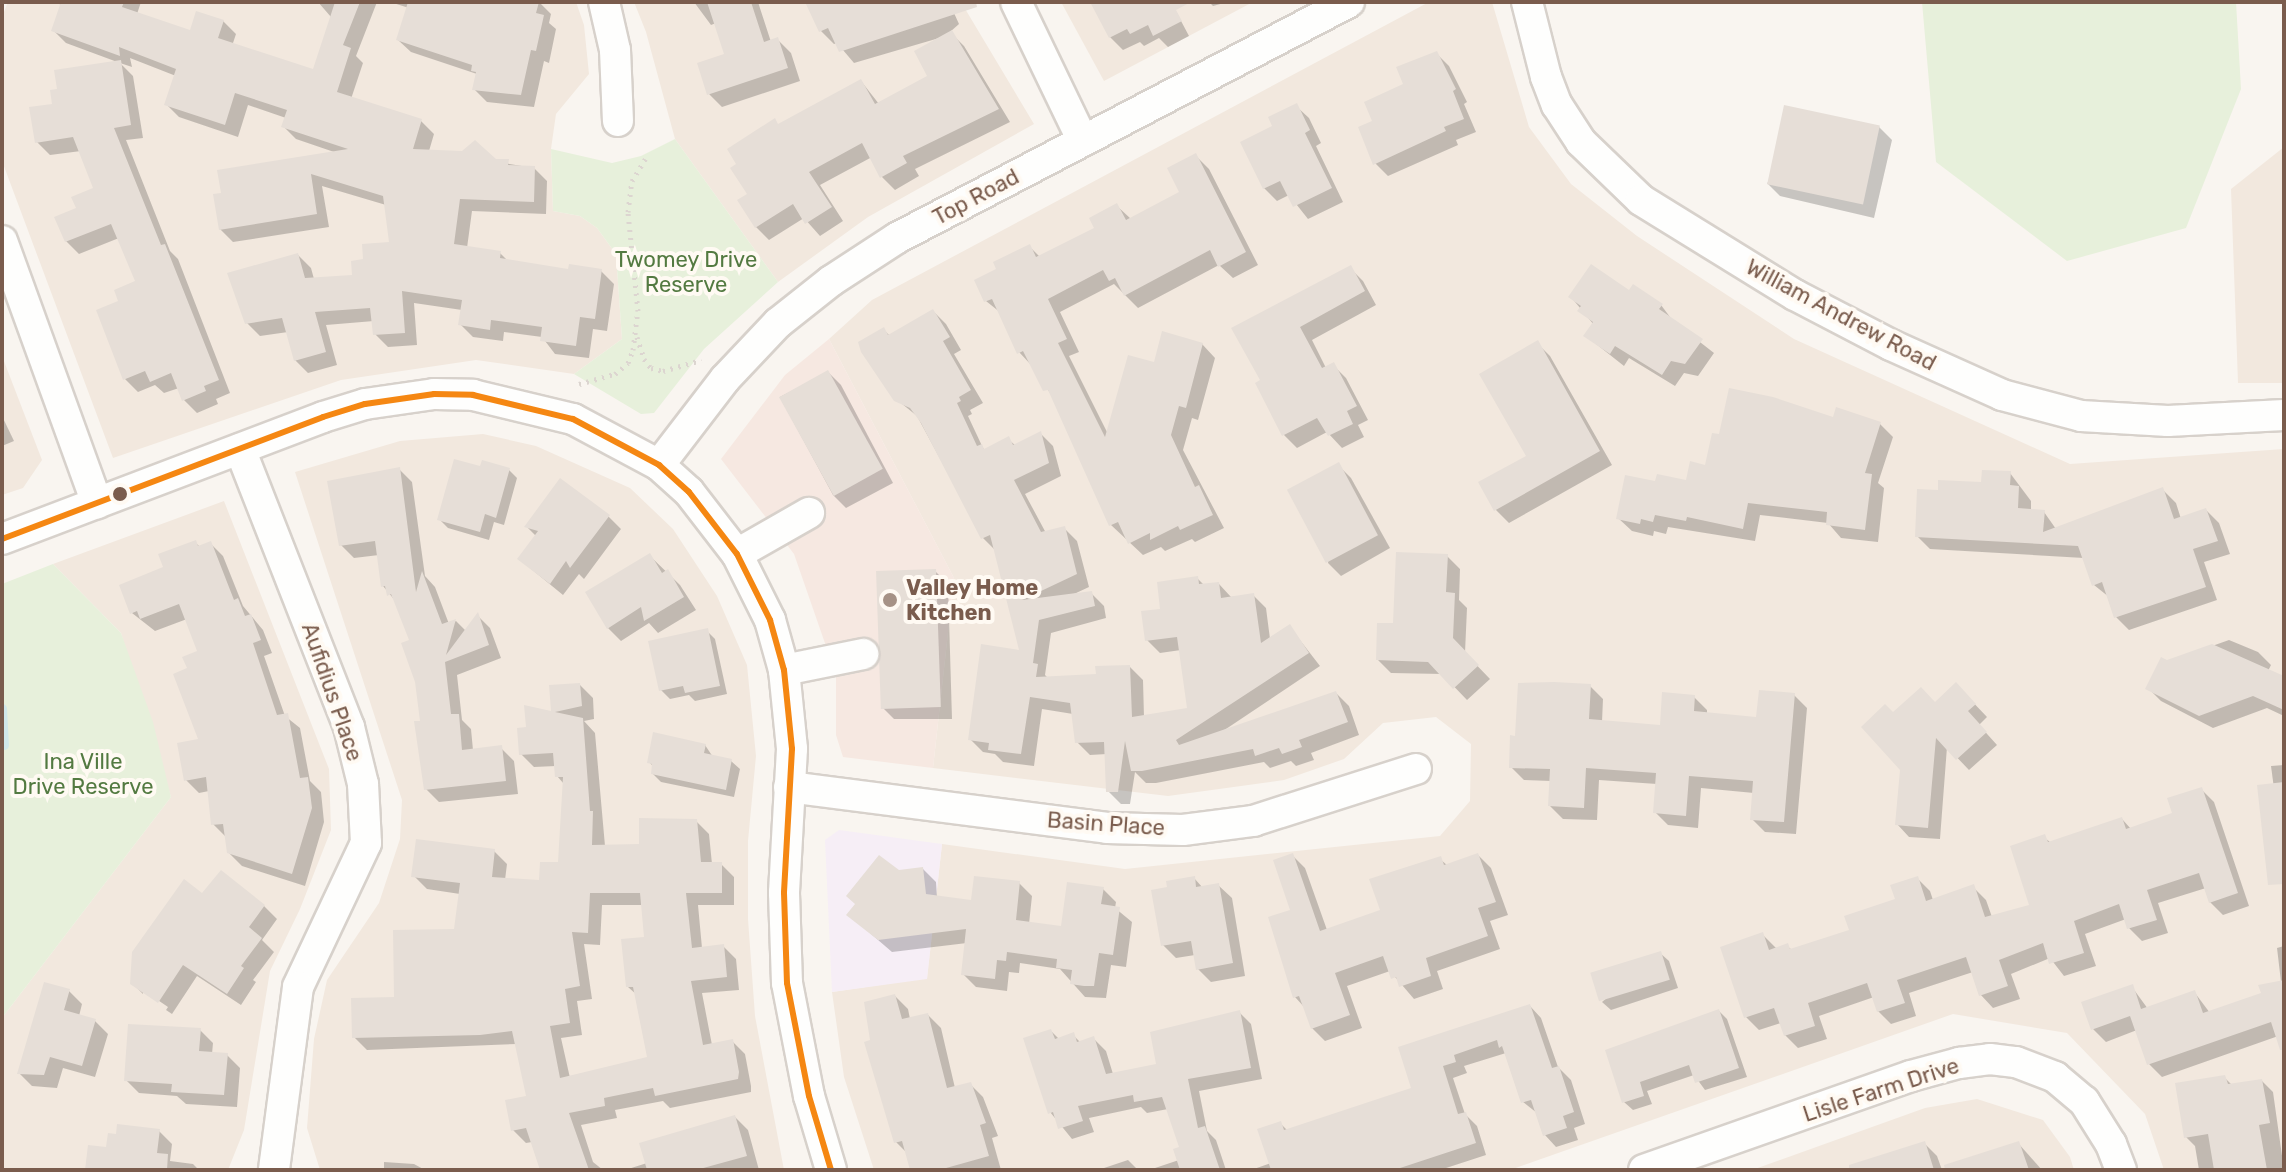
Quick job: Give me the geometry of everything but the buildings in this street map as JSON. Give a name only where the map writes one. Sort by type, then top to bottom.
[{"type":"street","points":[[604,2],[615,50],[618,121]]},
{"type":"street","points":[[1016,2],[1083,141]]},
{"type":"street","name":"Top Road","points":[[659,465],[725,379],[778,323],[831,281],[897,238],[1349,2]]},
{"type":"street","name":"William Andrew Road","points":[[1527,2],[1546,77],[1557,105],[1581,142],[1641,200],[1795,295],[1891,345],[2002,395],[2081,416],[2168,421],[2284,415]]},
{"type":"street","points":[[2,241],[97,503]]},
{"type":"street","points":[[2,539],[365,404],[434,394],[473,395],[573,419],[659,465],[689,492],[737,554],[770,620],[784,670],[792,749],[784,893],[787,983],[809,1096],[831,1170]]},
{"type":"street","name":"Aufidius Place","points":[[240,449],[349,727],[363,784],[366,843],[298,987],[274,1170]]},
{"type":"street","points":[[737,554],[809,513]]},
{"type":"street","points":[[784,670],[863,654]]},
{"type":"street","name":"Basin Place","points":[[789,787],[1107,828],[1183,830],[1253,821],[1416,769]]},
{"type":"street","name":"Lisle Farm Drive","points":[[1644,1170],[1911,1076],[1959,1063],[1990,1059],[2016,1062],[2055,1077],[2084,1101],[2111,1144],[2121,1170]]},
{"type":"path","points":[[579,384],[615,374],[628,363],[637,336],[638,311],[628,212],[632,181],[645,159]]},
{"type":"path","points":[[637,336],[644,359],[651,368],[663,371],[701,360]]},
{"type":"shaded area","points":[[8,2],[576,2],[584,25],[589,74],[556,114],[551,149],[553,211],[580,216],[597,228],[616,254],[622,339],[574,374],[476,360],[341,380],[113,458],[2,161],[2,17]]},
{"type":"shaded area","points":[[634,2],[961,2],[1034,124],[868,217],[778,282],[675,139],[646,32]]},
{"type":"shaded area","points":[[1061,2],[1253,2],[1104,81]]},
{"type":"shaded area","points":[[1429,2],[1492,2],[1529,127],[1571,184],[1637,236],[1794,339],[2070,464],[2284,449],[2284,1170],[2164,1170],[2145,1114],[2067,1033],[1953,1014],[1510,1170],[874,1170],[844,1077],[832,992],[927,978],[942,844],[1125,869],[1440,836],[1470,801],[1471,744],[1436,717],[1383,723],[1344,759],[1284,780],[1168,796],[933,768],[954,578],[829,339],[872,300]]},
{"type":"shaded area","points":[[2284,147],[2284,383],[2238,383],[2231,189]]},
{"type":"shaded area","points":[[829,339],[954,578],[933,768],[843,757],[836,735],[836,675],[794,554],[721,459],[785,375]]},
{"type":"shaded area","points":[[2,356],[42,460],[23,488],[2,495]]},
{"type":"shaded area","points":[[483,434],[536,446],[630,488],[673,529],[717,596],[747,665],[756,756],[748,841],[748,919],[755,1016],[784,1170],[320,1170],[307,1128],[314,1039],[327,980],[379,903],[400,839],[402,800],[295,472],[400,441]]},
{"type":"shaded area","points":[[224,501],[329,769],[331,830],[300,909],[270,971],[244,1130],[228,1170],[2,1170],[2,1018],[171,797],[121,633],[53,564]]},
{"type":"shaded area","points":[[839,830],[942,844],[927,979],[832,992],[825,840]]},
{"type":"shaded area","points":[[1977,1099],[2043,1120],[2070,1157],[2074,1170],[1752,1170],[1925,1108]]},
{"type":"green space","points":[[1922,2],[2236,2],[2241,89],[2186,228],[2067,261],[1936,162]]},
{"type":"green space","name":"Twomey Drive Reserve","points":[[675,139],[778,282],[704,349],[654,413],[641,414],[574,374],[622,339],[616,254],[597,228],[580,216],[553,211],[551,149],[612,163],[641,156]]},
{"type":"green space","name":"Ina Ville Drive Reserve","points":[[53,564],[121,633],[153,722],[171,797],[2,1018],[2,584]]},
{"type":"waterway","points":[[2,708],[4,745]]},
{"type":"transit line","points":[[2,539],[323,417],[365,404],[434,394],[473,395],[573,419],[659,465],[689,492],[737,554],[770,620],[784,670],[792,749],[784,893],[787,983],[809,1096],[831,1170]]},
{"type":"place","name":"Valley Home Kitchen","points":[[890,600]]}]
